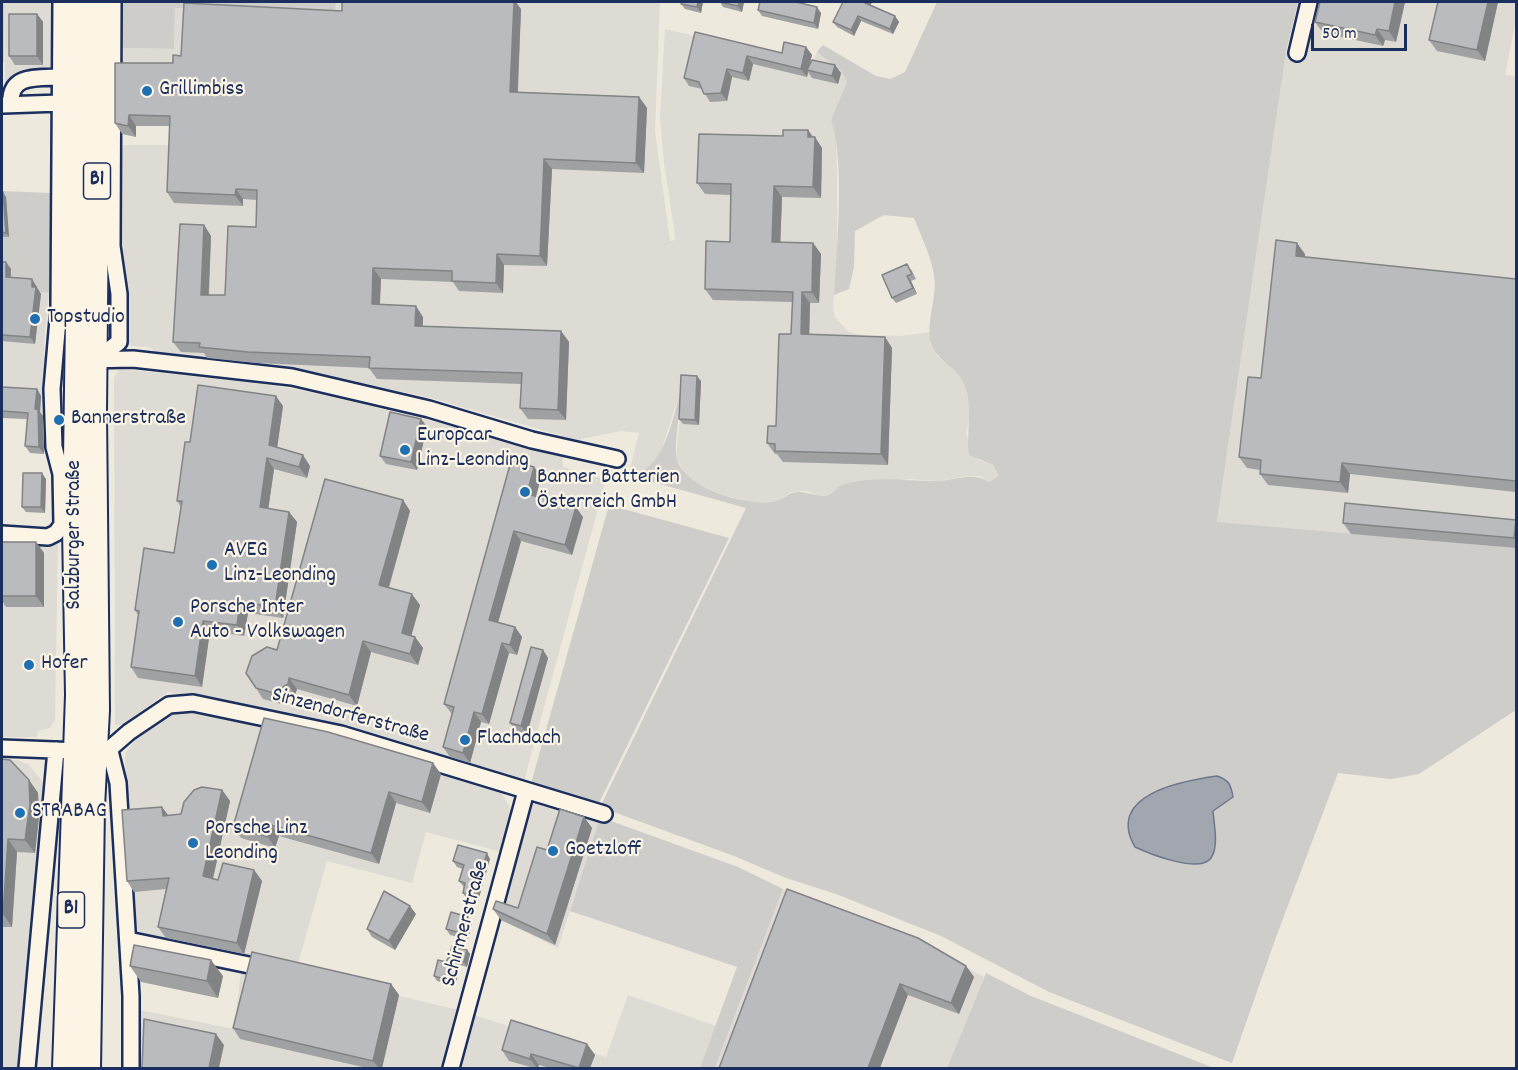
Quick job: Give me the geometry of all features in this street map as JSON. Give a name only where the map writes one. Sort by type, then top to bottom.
[{"type":"main road","name":"Salzburger Straße","points":[[65,1068],[84,751],[98,621],[75,361],[75,2]]},
{"type":"main road","name":"Salzburger Straße","points":[[75,361],[98,2]]},
{"type":"main road","name":"Salzburger Straße","points":[[84,751],[88,1068]]},
{"type":"street","name":"Salzburger Straße","points":[[2,534],[48,537],[56,533],[62,525],[61,474],[54,447],[52,389],[75,361],[59,308],[61,2]]},
{"type":"street","points":[[75,361],[119,342],[119,294],[112,246],[113,2]]},
{"type":"street","points":[[1297,53],[1309,2]]},
{"type":"street","points":[[60,77],[28,78],[18,82],[6,105],[60,104]]},
{"type":"street","points":[[75,361],[133,359],[292,377],[429,409],[532,440],[617,459]]},
{"type":"street","name":"Sinzendorferstraße","points":[[84,751],[175,704],[194,703],[341,734],[604,814]]},
{"type":"street","points":[[2,748],[84,751]]},
{"type":"street","name":"Salzburger Straße","points":[[84,751],[118,783],[128,940],[131,1068]]},
{"type":"street","name":"Salzburger Straße","points":[[27,1068],[84,751]]},
{"type":"street","name":"Schirmerstraße","points":[[451,1068],[525,791]]},
{"type":"street","points":[[128,940],[249,965]]},
{"type":"shaded area","points":[[2,2],[55,2],[51,70],[22,72],[5,83],[4,3]]},
{"type":"shaded area","points":[[2,2],[4,3],[4,62],[2,62]]},
{"type":"shaded area","points":[[122,2],[336,2],[335,10],[175,8],[174,49],[121,48]]},
{"type":"shaded area","points":[[336,2],[660,2],[655,131],[670,241],[675,240],[675,236],[660,118],[665,29],[812,63],[817,52],[841,71],[847,82],[831,120],[836,133],[837,174],[837,258],[833,307],[835,317],[849,332],[860,335],[901,336],[931,332],[930,343],[937,356],[952,366],[963,381],[971,410],[966,434],[978,460],[993,465],[999,476],[989,482],[980,476],[967,476],[938,481],[911,479],[841,485],[832,494],[819,496],[808,491],[791,492],[777,501],[752,503],[721,494],[696,483],[684,473],[676,458],[683,382],[659,458],[645,471],[628,477],[639,433],[621,431],[577,440],[431,398],[292,368],[163,357],[149,347],[131,346],[127,341],[126,287],[120,253],[119,145],[172,145],[173,110],[120,73],[121,48],[174,49],[175,8],[334,10]]},
{"type":"shaded area","points":[[937,2],[1298,2],[1286,52],[1217,522],[1516,548],[1516,710],[1419,774],[1391,779],[1338,773],[1275,940],[1232,1063],[1049,992],[941,936],[836,894],[786,878],[734,856],[600,807],[746,508],[631,476],[643,471],[661,450],[673,421],[684,378],[677,432],[677,460],[682,470],[692,479],[719,494],[764,502],[779,500],[796,492],[827,495],[841,485],[868,480],[943,481],[976,477],[989,482],[999,476],[993,465],[969,455],[969,409],[963,382],[931,344],[934,275],[914,218],[884,215],[855,231],[854,267],[849,289],[834,295],[839,181],[838,157],[831,120],[847,82],[841,71],[817,52],[823,45],[876,76],[890,79],[905,72]]},
{"type":"shaded area","points":[[1316,2],[1516,2],[1516,19],[1505,75],[1516,76],[1516,548],[1217,523],[1286,52],[1304,54]]},
{"type":"shaded area","points":[[2,191],[51,193],[49,293],[2,290]]},
{"type":"shaded area","points":[[2,290],[49,293],[44,345],[45,421],[2,418]]},
{"type":"shaded area","name":"AVEG Linz-Leonding","points":[[119,369],[248,382],[301,390],[418,417],[563,457],[563,467],[606,479],[524,781],[521,783],[351,729],[168,692],[123,724],[115,725],[114,378]]},
{"type":"shaded area","points":[[609,505],[729,538],[597,807],[530,787]]},
{"type":"shaded area","name":"Hofer","points":[[2,539],[47,544],[58,540],[55,720],[50,728],[38,731],[37,737],[2,737]]},
{"type":"shaded area","points":[[194,709],[308,735],[500,790],[512,812],[501,852],[426,832],[412,883],[327,861],[296,971],[458,1010],[442,1068],[138,1068],[139,1010],[234,1029],[241,972],[257,963],[136,937],[127,821],[125,753],[140,734],[174,710]]},
{"type":"shaded area","points":[[2,759],[18,760],[28,764],[43,782],[19,1068],[2,1068]]},
{"type":"shaded area","points":[[1217,776],[1229,784],[1233,797],[1213,811],[1215,848],[1211,858],[1197,864],[1186,863],[1163,858],[1135,847],[1128,829],[1130,815],[1138,803],[1167,787]]},
{"type":"shaded area","name":"Goetzloff","points":[[538,800],[600,817],[558,948],[498,919],[529,804]]},
{"type":"shaded area","points":[[600,817],[738,867],[783,889],[715,1068],[700,1068],[737,967],[570,911]]},
{"type":"shaded area","points":[[783,889],[934,948],[984,977],[947,1068],[715,1068]]},
{"type":"shaded area","points":[[986,973],[1031,996],[1214,1068],[947,1068]]},
{"type":"shaded area","points":[[628,995],[716,1026],[700,1068],[459,1068],[474,1015],[606,1057]]},
{"type":"building","points":[[342,2],[514,2],[510,92],[639,97],[636,163],[544,159],[540,256],[497,254],[496,283],[452,281],[452,271],[373,268],[372,304],[416,306],[415,326],[561,331],[558,410],[520,408],[522,373],[369,368],[370,357],[248,352],[199,347],[200,343],[173,342],[180,224],[204,225],[201,295],[225,295],[228,226],[256,227],[257,190],[236,189],[235,195],[167,192],[170,116],[129,115],[128,126],[115,123],[115,63],[173,63],[173,55],[181,56],[184,3],[342,11]]},
{"type":"building","points":[[682,2],[698,2],[697,7],[681,4]]},
{"type":"building","points":[[720,2],[739,2],[738,6]]},
{"type":"building","points":[[760,2],[796,2],[817,7],[814,23],[758,10]]},
{"type":"building","points":[[843,2],[866,2],[895,16],[890,29],[858,16],[851,30],[833,22]]},
{"type":"building","points":[[1320,2],[1395,2],[1389,31],[1377,29],[1375,35],[1315,22]]},
{"type":"building","points":[[1438,2],[1488,2],[1477,50],[1429,40]]},
{"type":"building","points":[[9,14],[37,14],[37,56],[9,56]]},
{"type":"building","points":[[695,32],[782,53],[784,42],[806,47],[801,69],[747,56],[743,73],[727,69],[721,93],[704,94],[699,82],[684,78]]},
{"type":"building","points":[[812,60],[835,65],[832,76],[807,70]]},
{"type":"building","points":[[783,130],[808,130],[808,137],[815,137],[813,187],[774,186],[772,242],[813,243],[812,292],[802,292],[801,334],[885,337],[881,454],[775,451],[775,444],[767,443],[768,426],[776,426],[779,334],[791,334],[793,292],[705,289],[706,241],[730,242],[731,184],[697,183],[699,134],[783,136]]},
{"type":"building","points":[[3,192],[6,233],[2,232]]},
{"type":"building","points":[[1276,240],[1297,243],[1296,256],[1516,279],[1516,481],[1342,463],[1340,482],[1260,474],[1261,460],[1239,457],[1248,377],[1261,378]]},
{"type":"building","points":[[2,262],[6,262],[6,277],[32,279],[32,287],[36,287],[30,337],[2,335]]},
{"type":"building","points":[[907,264],[912,274],[907,276],[913,288],[892,298],[882,275]]},
{"type":"building","points":[[681,375],[697,376],[695,420],[679,419]]},
{"type":"building","points":[[198,385],[276,396],[269,445],[303,455],[299,467],[267,458],[260,507],[289,512],[275,607],[240,602],[237,625],[203,621],[195,676],[131,667],[139,611],[135,610],[144,548],[174,553],[182,501],[177,501],[185,442],[190,442]]},
{"type":"building","points":[[2,387],[37,389],[35,409],[38,409],[39,447],[25,446],[28,413],[2,411]]},
{"type":"building","name":"Europcar Linz-Leonding","points":[[390,412],[421,419],[411,462],[380,456]]},
{"type":"building","points":[[511,461],[534,467],[527,494],[576,507],[565,545],[514,531],[489,620],[515,627],[510,645],[502,643],[482,714],[474,712],[463,753],[443,747],[454,707],[444,704]]},
{"type":"building","points":[[23,473],[42,473],[41,507],[22,507]]},
{"type":"building","points":[[325,479],[403,500],[379,585],[412,594],[402,633],[415,637],[410,654],[363,641],[349,695],[289,678],[288,684],[274,693],[256,688],[246,673],[252,656],[267,647],[277,650]]},
{"type":"building","points":[[1345,503],[1516,520],[1514,538],[1343,523]]},
{"type":"building","points":[[2,542],[36,542],[36,596],[2,596]]},
{"type":"building","points":[[531,647],[543,650],[521,726],[510,723]]},
{"type":"building","points":[[264,718],[328,732],[433,763],[422,802],[389,792],[371,853],[271,825],[268,837],[233,827]]},
{"type":"building","name":"STRABAG","points":[[2,759],[10,760],[29,780],[30,804],[25,840],[8,839],[3,914],[2,914]]},
{"type":"building","points":[[202,787],[222,790],[203,876],[218,880],[223,863],[254,870],[237,943],[158,927],[169,878],[127,881],[122,810],[162,807],[163,816],[181,814],[184,802],[194,790]]},
{"type":"building","points":[[560,809],[584,817],[547,934],[493,909],[496,901],[518,908],[537,847],[547,850]]},
{"type":"building","points":[[458,845],[487,853],[474,896],[463,893],[465,883],[459,881],[464,865],[453,861]]},
{"type":"building","points":[[787,889],[918,938],[966,966],[951,1003],[900,984],[868,1068],[719,1068]]},
{"type":"building","points":[[384,891],[410,906],[389,941],[367,929]]},
{"type":"building","points":[[451,912],[468,917],[464,934],[446,929]]},
{"type":"building","points":[[134,945],[211,960],[207,981],[130,966]]},
{"type":"building","points":[[452,946],[467,950],[464,962],[449,958]]},
{"type":"building","points":[[252,952],[391,984],[373,1061],[233,1028]]},
{"type":"building","points":[[448,958],[457,961],[451,981],[434,976],[438,960],[446,962]]},
{"type":"building","points":[[144,1019],[216,1034],[209,1068],[142,1068]]},
{"type":"building","points":[[511,1020],[587,1044],[579,1068],[531,1054],[530,1059],[502,1050]]},
{"type":"place","name":"Grillimbiss","points":[[147,91]]},
{"type":"place","name":"Topstudio","points":[[35,319]]},
{"type":"place","name":"Bannerstraße","points":[[59,420]]},
{"type":"place","name":"Europcar Linz-Leonding","points":[[405,450]]},
{"type":"place","name":"Banner Batterien Österreich GmbH","points":[[525,492]]},
{"type":"place","name":"AVEG Linz-Leonding","points":[[212,565]]},
{"type":"place","name":"Porsche Inter Auto - Volkswagen","points":[[178,622]]},
{"type":"place","name":"Hofer","points":[[29,665]]},
{"type":"place","name":"Flachdach","points":[[465,740]]},
{"type":"place","name":"STRABAG","points":[[20,813]]},
{"type":"place","name":"Porsche Linz Leonding","points":[[193,843]]},
{"type":"place","name":"Goetzloff","points":[[553,851]]}]
